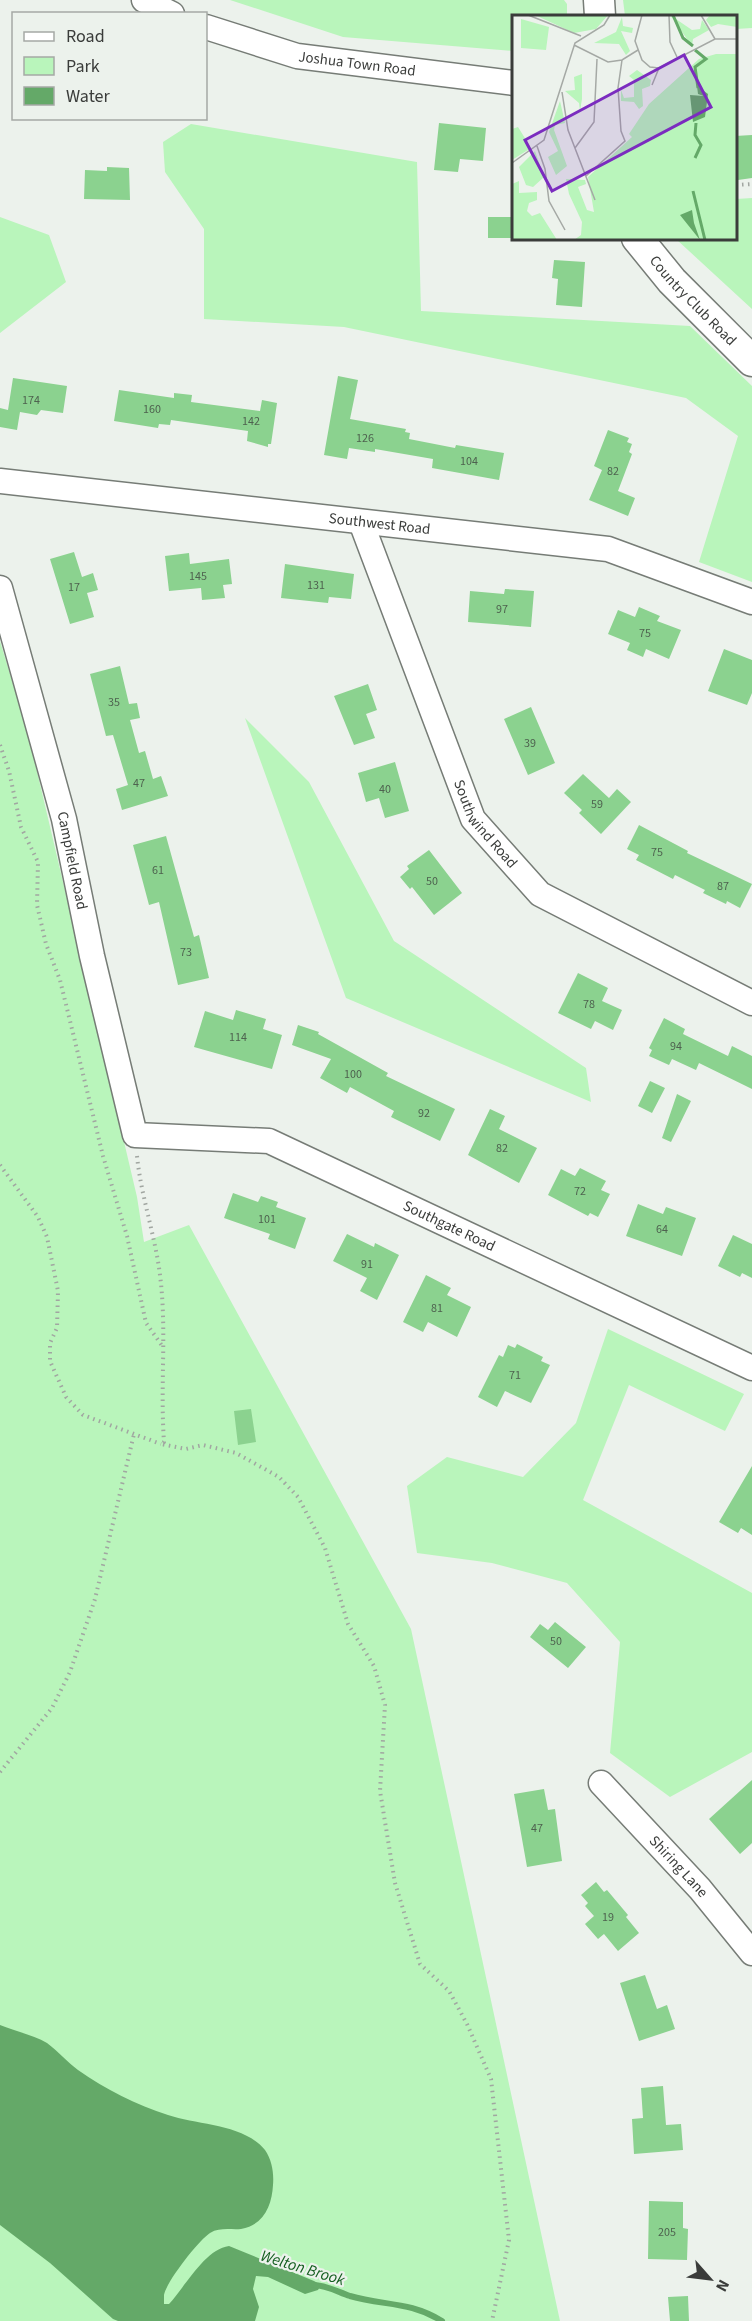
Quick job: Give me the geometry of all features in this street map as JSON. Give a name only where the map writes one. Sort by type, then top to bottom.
[{"type":"street","points":[[144,0],[168,12]]},
{"type":"street","points":[[599,0],[600,15]]},
{"type":"street","name":"Joshua Town Road","points":[[207,27],[297,56],[512,83]]},
{"type":"street","name":"Country Club Road","points":[[639,240],[672,280],[752,361]]},
{"type":"street","name":"Southwest Road","points":[[0,481],[608,549],[752,602]]},
{"type":"street","name":"Southwind Road","points":[[362,522],[473,819],[540,894],[752,1003]]},
{"type":"street","name":"Campfield Road","points":[[0,588],[64,819],[92,956],[135,1135]]},
{"type":"street","name":"Southgate Road","points":[[135,1135],[269,1141],[752,1368]]},
{"type":"street","name":"Shiring Lane","points":[[601,1783],[680,1866],[752,1953]]},
{"type":"path","points":[[737,185],[752,184]]},
{"type":"path","points":[[0,745],[9,771],[21,827],[38,862],[37,905],[46,944],[60,980],[103,1156],[127,1236],[146,1323],[164,1348]]},
{"type":"path","points":[[135,1135],[139,1180],[160,1274],[164,1348],[164,1442],[161,1444]]},
{"type":"path","points":[[0,1165],[38,1217],[47,1237],[58,1292],[57,1328],[50,1344],[50,1361],[66,1397],[83,1415],[161,1444],[186,1449],[203,1445],[236,1454],[261,1465],[279,1477],[298,1497],[325,1548],[348,1624],[374,1666],[385,1705],[380,1791],[395,1883],[420,1964],[449,1991],[467,2024],[490,2079],[509,2240],[492,2321]]},
{"type":"path","points":[[0,1772],[52,1708],[70,1672],[95,1599],[134,1434]]},
{"type":"green space","points":[[230,0],[564,0],[567,4],[567,15],[512,15],[512,51],[343,37]]},
{"type":"green space","points":[[623,0],[752,0],[752,28],[737,29],[737,15],[625,15]]},
{"type":"green space","points":[[191,124],[417,162],[421,311],[690,326],[752,386],[752,582],[699,562],[738,436],[686,398],[344,327],[204,319],[204,229],[165,172],[163,142]]},
{"type":"green space","points":[[752,198],[752,309],[677,240],[737,240],[737,199]]},
{"type":"green space","points":[[0,217],[49,235],[66,282],[0,333]]},
{"type":"green space","points":[[0,641],[28,733],[137,1197],[144,1242],[189,1225],[411,1629],[560,2321],[0,2321]]},
{"type":"green space","points":[[245,718],[309,782],[394,941],[586,1068],[591,1102],[346,998]]},
{"type":"green space","points":[[608,1329],[744,1394],[725,1431],[629,1385],[583,1500],[752,1593],[752,1752],[670,1797],[610,1753],[620,1642],[567,1583],[492,1563],[417,1553],[407,1486],[447,1457],[523,1477],[576,1423]]},
{"type":"water","points":[[0,2025],[47,2043],[78,2070],[122,2096],[168,2115],[233,2130],[256,2141],[265,2150],[272,2167],[273,2180],[271,2200],[265,2213],[261,2219],[249,2227],[218,2230],[205,2237],[170,2281],[164,2295],[164,2304],[169,2304],[204,2261],[220,2249],[229,2246],[314,2281],[321,2285],[318,2290],[305,2294],[268,2277],[256,2276],[253,2289],[259,2307],[255,2321],[118,2321],[50,2263],[0,2225]]},
{"type":"building","points":[[439,123],[486,128],[483,161],[460,159],[458,172],[434,170]]},
{"type":"building","points":[[752,135],[752,178],[738,180],[737,136]]},
{"type":"building","points":[[107,167],[129,168],[130,200],[84,199],[85,170],[107,171]]},
{"type":"building","points":[[488,217],[512,217],[512,238],[488,238]]},
{"type":"building","points":[[554,260],[585,262],[582,307],[556,305],[558,279],[552,278]]},
{"type":"building","points":[[338,376],[358,380],[350,419],[406,429],[405,432],[410,433],[409,439],[455,448],[456,445],[504,453],[499,480],[432,468],[433,459],[375,449],[375,452],[349,448],[347,459],[324,455]]},
{"type":"building","points":[[13,378],[67,386],[63,413],[41,410],[37,415],[20,412],[17,430],[0,427],[0,408],[8,410]]},
{"type":"building","points":[[119,390],[174,398],[174,393],[192,395],[191,402],[260,411],[262,400],[277,403],[271,444],[268,444],[268,447],[247,441],[248,431],[171,420],[170,425],[159,424],[158,428],[114,421]]},
{"type":"building","points":[[608,430],[629,438],[627,442],[632,444],[629,452],[632,454],[618,491],[635,498],[628,516],[589,500],[602,470],[594,466]]},
{"type":"building","points":[[74,552],[82,577],[93,573],[98,590],[87,593],[94,617],[70,624],[50,559]]},
{"type":"building","points":[[189,553],[190,564],[229,559],[232,584],[223,585],[225,598],[202,600],[201,588],[169,591],[165,556]]},
{"type":"building","points":[[285,564],[354,574],[351,599],[329,597],[328,603],[281,598]]},
{"type":"building","points":[[505,589],[534,591],[531,627],[468,622],[470,591],[504,594]]},
{"type":"building","points":[[639,607],[660,616],[657,621],[681,630],[669,659],[646,649],[643,657],[627,650],[630,643],[608,634],[618,610],[635,617]]},
{"type":"building","points":[[724,649],[752,660],[752,693],[747,705],[708,691]]},
{"type":"building","points":[[120,666],[129,704],[137,703],[140,718],[130,720],[139,753],[145,751],[153,779],[161,776],[168,796],[122,810],[116,789],[128,785],[113,735],[106,736],[90,674]]},
{"type":"building","points":[[368,684],[377,710],[366,714],[375,738],[354,745],[334,696]]},
{"type":"building","points":[[531,707],[555,763],[528,775],[504,719]]},
{"type":"building","points":[[395,762],[409,811],[385,818],[379,798],[366,802],[358,773]]},
{"type":"building","points":[[583,774],[609,798],[617,789],[631,802],[601,834],[579,813],[582,810],[564,793]]},
{"type":"building","points":[[639,825],[688,851],[687,853],[752,884],[740,908],[703,893],[705,890],[675,875],[673,879],[636,860],[639,855],[627,849]]},
{"type":"building","points":[[166,836],[194,937],[199,935],[209,978],[178,985],[159,902],[149,905],[133,845]]},
{"type":"building","points":[[429,850],[462,893],[434,915],[412,887],[410,889],[400,877],[409,869],[407,866]]},
{"type":"building","points":[[578,973],[608,988],[602,1001],[622,1010],[613,1030],[595,1021],[591,1029],[558,1013]]},
{"type":"building","points":[[236,1010],[266,1019],[263,1029],[282,1035],[272,1069],[194,1047],[205,1011],[233,1020]]},
{"type":"building","points":[[664,1018],[685,1029],[683,1034],[728,1056],[732,1046],[752,1056],[752,1089],[699,1063],[696,1070],[672,1059],[669,1065],[649,1056],[652,1050],[649,1048]]},
{"type":"building","points":[[298,1025],[319,1032],[318,1034],[388,1073],[386,1076],[455,1109],[440,1141],[391,1117],[394,1111],[350,1087],[347,1093],[320,1078],[331,1059],[292,1045]]},
{"type":"building","points":[[650,1081],[665,1088],[652,1113],[638,1106]]},
{"type":"building","points":[[677,1094],[691,1101],[671,1142],[662,1138]]},
{"type":"building","points":[[490,1109],[505,1116],[499,1129],[537,1148],[519,1183],[468,1155]]},
{"type":"building","points":[[580,1168],[606,1181],[601,1190],[610,1194],[598,1217],[590,1213],[588,1216],[548,1195],[561,1169],[575,1176]]},
{"type":"building","points":[[233,1193],[258,1202],[261,1196],[278,1202],[276,1207],[306,1218],[295,1249],[268,1239],[270,1234],[224,1218]]},
{"type":"building","points":[[638,1204],[663,1214],[666,1207],[696,1218],[682,1256],[626,1236]]},
{"type":"building","points":[[347,1234],[374,1247],[375,1243],[399,1255],[377,1300],[360,1291],[367,1278],[333,1261]]},
{"type":"building","points":[[733,1235],[752,1244],[752,1278],[742,1273],[740,1277],[718,1266]]},
{"type":"building","points":[[426,1275],[451,1288],[447,1295],[471,1307],[457,1337],[428,1322],[423,1332],[403,1322]]},
{"type":"building","points":[[517,1344],[543,1357],[541,1361],[550,1365],[531,1403],[505,1391],[497,1407],[478,1397],[499,1355],[503,1357],[508,1345],[515,1348]]},
{"type":"building","points":[[251,1409],[256,1442],[238,1445],[234,1411]]},
{"type":"building","points":[[752,1466],[752,1535],[741,1528],[738,1533],[719,1522]]},
{"type":"building","points":[[555,1622],[586,1647],[568,1668],[530,1637],[540,1624],[548,1630]]},
{"type":"building","points":[[752,1780],[752,1843],[740,1854],[709,1819]]},
{"type":"building","points":[[544,1789],[548,1810],[555,1809],[562,1861],[527,1867],[514,1794]]},
{"type":"building","points":[[596,1882],[604,1892],[607,1890],[628,1915],[626,1917],[639,1933],[618,1951],[604,1934],[598,1939],[585,1924],[594,1916],[585,1906],[588,1903],[581,1895]]},
{"type":"building","points":[[645,1975],[657,2009],[667,2005],[675,2029],[639,2041],[620,1983]]},
{"type":"building","points":[[663,2086],[666,2125],[681,2124],[683,2150],[634,2154],[632,2119],[643,2118],[641,2088]]},
{"type":"building","points":[[649,2201],[683,2202],[683,2228],[688,2229],[687,2260],[648,2259]]},
{"type":"building","points":[[688,2296],[689,2321],[670,2321],[668,2297]]},
{"type":"waterway","name":"Welton Brook","points":[[314,2285],[328,2287],[362,2299],[418,2310],[442,2321]]}]
